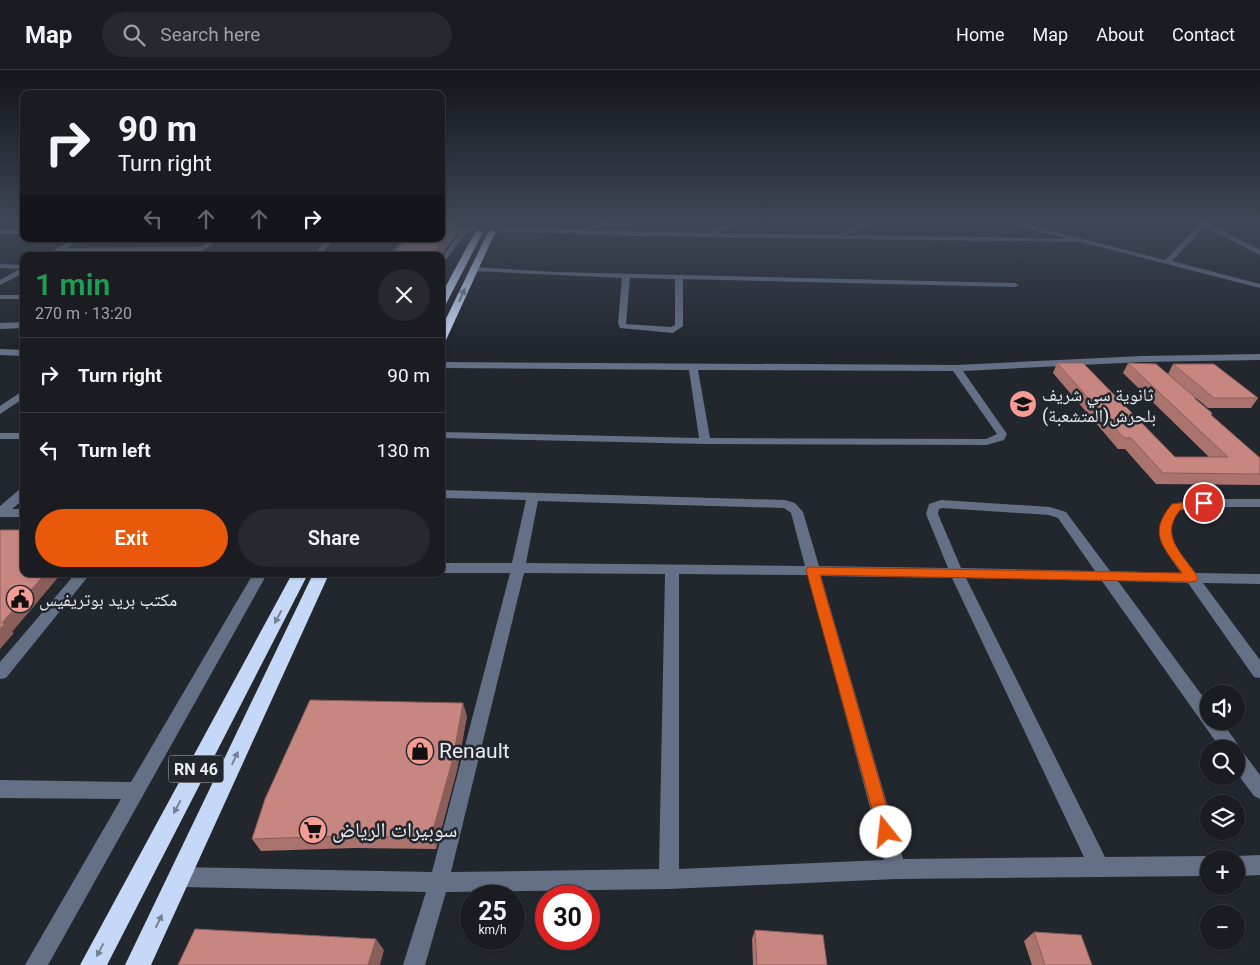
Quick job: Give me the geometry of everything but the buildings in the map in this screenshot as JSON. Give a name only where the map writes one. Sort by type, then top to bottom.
[{"type":"highway","points":[[445,298],[466,264]]},
{"type":"highway","points":[[445,331],[476,264]]},
{"type":"highway","name":"RN 46","points":[[92,965],[298,577]]},
{"type":"highway","name":"RN 46","points":[[138,965],[320,577]]},
{"type":"street","points":[[1173,264],[1260,286]]},
{"type":"street","points":[[0,266],[20,268]]},
{"type":"street","points":[[473,269],[626,276],[1015,285]]},
{"type":"street","points":[[0,283],[20,270]]},
{"type":"street","points":[[626,276],[623,326],[673,330],[679,326],[679,277]]},
{"type":"street","points":[[0,297],[20,297]]},
{"type":"street","points":[[0,326],[20,326]]},
{"type":"street","points":[[0,352],[20,352]]},
{"type":"street","points":[[445,364],[550,367],[956,368],[1142,359],[1260,357]]},
{"type":"street","points":[[1142,359],[1157,372]]},
{"type":"street","points":[[692,367],[704,441]]},
{"type":"street","points":[[445,435],[704,441],[987,442],[1000,438],[1002,434],[1000,429],[956,368]]},
{"type":"street","points":[[0,411],[20,396]]},
{"type":"street","points":[[0,436],[20,436]]},
{"type":"street","points":[[445,494],[785,504],[791,506],[797,512],[896,869]]},
{"type":"street","points":[[0,513],[20,496]]},
{"type":"street","points":[[414,965],[439,882],[518,569],[533,497]]},
{"type":"street","points":[[1260,503],[1204,503],[1176,507],[1168,517],[1164,531],[1168,544],[1260,672]]},
{"type":"street","points":[[1098,867],[958,574],[932,514],[933,507],[941,504],[1056,512],[1062,515],[1200,706]]},
{"type":"street","points":[[0,513],[20,513]]},
{"type":"street","points":[[445,568],[812,570],[1260,579]]},
{"type":"street","points":[[668,879],[672,569]]},
{"type":"street","points":[[0,673],[80,577]]},
{"type":"street","points":[[36,965],[258,577]]},
{"type":"street","points":[[1245,769],[1260,790]]},
{"type":"street","points":[[0,789],[137,791]]},
{"type":"street","points":[[1245,866],[1260,865]]},
{"type":"street","points":[[180,877],[439,882],[668,879],[896,869],[1200,866]]},
{"type":"place","name":"ثانوية سي شريف بلحرش(المتشعبة)","points":[[1023,404]]},
{"type":"place","name":"مكتب بريد بوتريفيس","points":[[20,599]]},
{"type":"place","name":"Renault","points":[[420,751]]},
{"type":"place","name":"سوبيرات الرياض","points":[[313,830]]},
{"type":"route","points":[[886,832],[812,570],[1192,578],[1168,544],[1164,531],[1168,517],[1176,507],[1204,503]]}]
